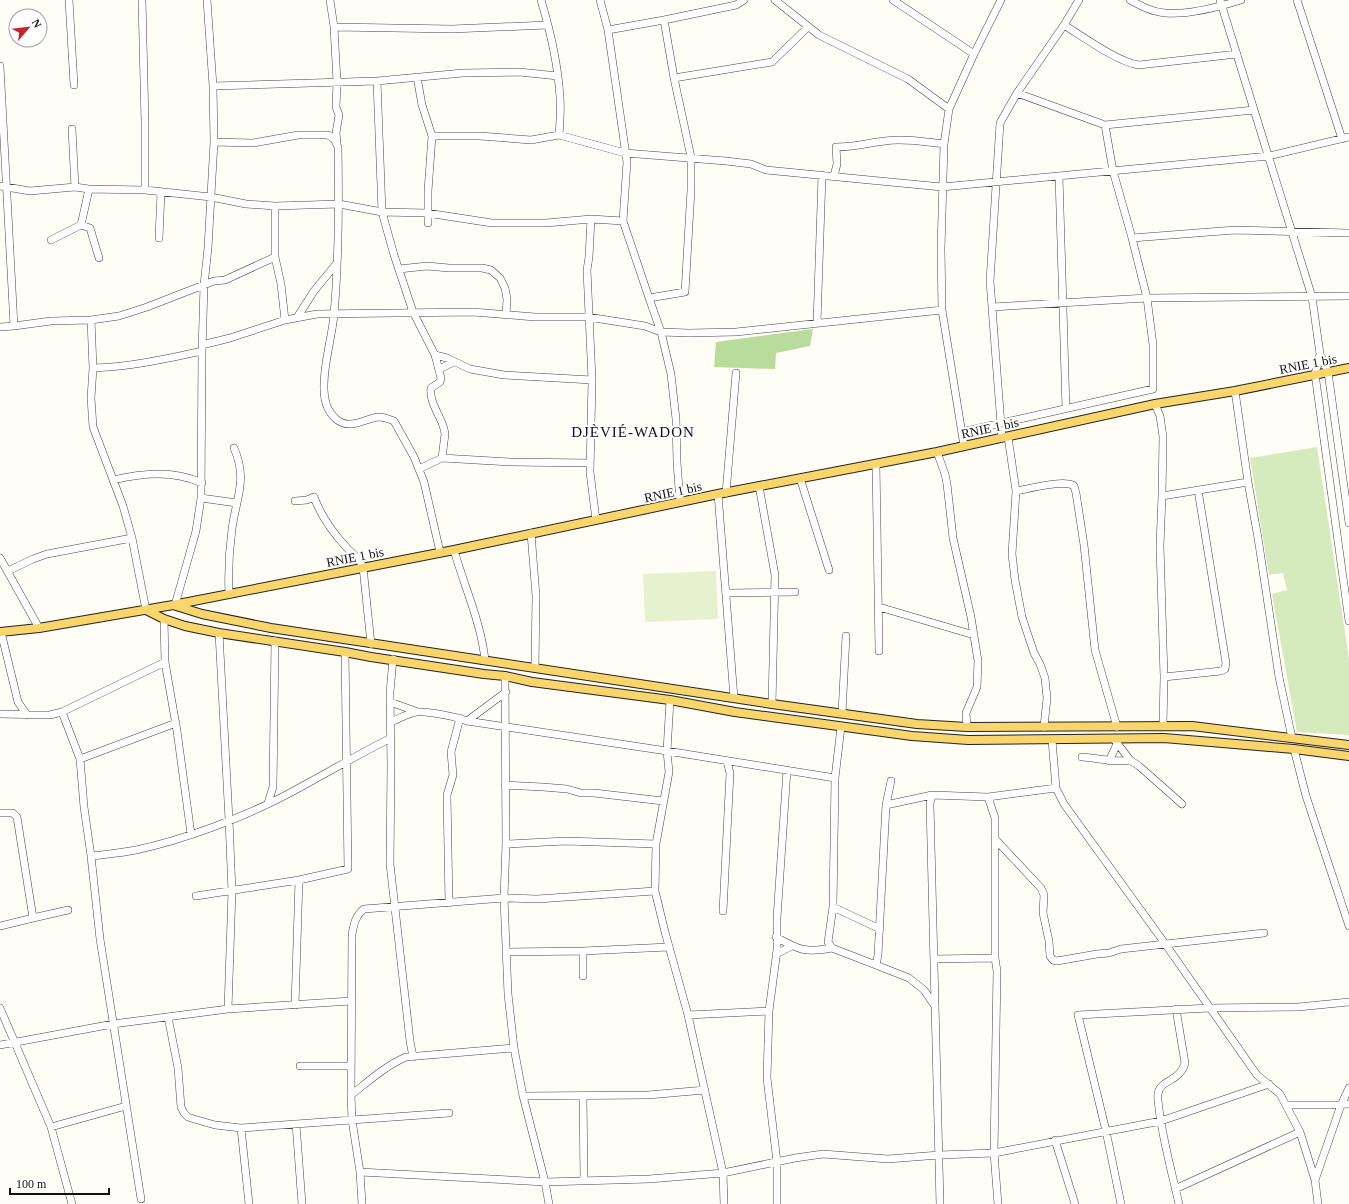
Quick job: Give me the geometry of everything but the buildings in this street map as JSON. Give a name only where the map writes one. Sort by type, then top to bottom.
[{"type":"main road","name":"RNIE 1 bis","points":[[1,632],[39,628],[174,605],[454,550],[722,493],[1005,438],[1155,404],[1235,391],[1349,368]]},
{"type":"main road","points":[[174,605],[202,614],[272,628],[371,644],[535,667],[772,704],[917,724],[967,727],[1208,727],[1349,745]]},
{"type":"main road","points":[[146,610],[164,619],[185,626],[219,633],[505,676],[532,682],[670,700],[734,712],[912,736],[968,740],[1116,742],[1164,738],[1294,749],[1349,756]]},
{"type":"street","points":[[69,0],[74,85]]},
{"type":"street","points":[[142,0],[145,190]]},
{"type":"street","points":[[174,605],[196,531],[202,483],[202,348],[204,285],[208,248],[214,142],[207,0]]},
{"type":"street","points":[[330,0],[334,27],[337,82],[336,107],[338,115],[336,132],[338,147],[339,204],[334,313],[324,377],[326,404],[336,419],[343,423],[361,423],[381,417],[394,421],[414,457],[424,482],[440,552]]},
{"type":"street","points":[[541,0],[553,46],[558,76],[560,99],[559,135]]},
{"type":"street","points":[[600,0],[608,30],[625,153],[627,173],[623,221],[661,332],[671,374],[676,419],[676,462],[680,502]]},
{"type":"street","points":[[608,30],[736,5],[744,0]]},
{"type":"street","points":[[775,0],[820,35],[908,79],[948,109]]},
{"type":"street","points":[[893,0],[974,54]]},
{"type":"street","points":[[964,446],[942,310],[942,188],[944,144],[948,109],[1001,0]]},
{"type":"street","points":[[1044,727],[1047,698],[1045,678],[1034,653],[1022,617],[1012,554],[1016,491],[1002,423],[990,281],[1000,123],[1017,94],[1064,25],[1078,0]]},
{"type":"street","points":[[1130,0],[1148,9],[1165,13],[1189,12],[1221,3],[1241,0]]},
{"type":"street","points":[[432,136],[480,136],[531,140],[559,135],[625,153],[691,157],[751,164],[766,170],[942,188],[1269,156],[1345,138],[1297,0]]},
{"type":"street","points":[[1221,3],[1312,297],[1320,354],[1328,372],[1349,523]]},
{"type":"street","points":[[649,298],[685,292],[691,190],[691,157],[674,78],[664,20]]},
{"type":"street","points":[[334,27],[452,29],[547,25]]},
{"type":"street","points":[[1064,25],[1117,58],[1132,65],[1237,54]]},
{"type":"street","points":[[674,78],[772,62],[808,27]]},
{"type":"street","points":[[0,66],[3,187],[14,326]]},
{"type":"street","points":[[212,86],[377,81],[463,73],[519,72],[558,76]]},
{"type":"street","points":[[417,77],[422,105],[432,136],[427,213],[428,223]]},
{"type":"street","points":[[377,81],[382,212],[413,312],[435,355],[439,369],[441,378],[440,382],[430,390],[431,398],[445,434],[442,458]]},
{"type":"street","points":[[1017,94],[1104,125],[1254,110]]},
{"type":"street","points":[[962,432],[1153,390],[1153,345],[1147,298],[1132,238],[1112,171],[1104,125]]},
{"type":"street","points":[[72,129],[75,187]]},
{"type":"street","points":[[214,142],[253,143],[298,134],[328,135],[334,139],[338,147]]},
{"type":"street","points":[[834,176],[836,147],[852,147],[892,140],[944,144]]},
{"type":"street","points":[[817,323],[822,175]]},
{"type":"street","points":[[1059,176],[1066,409]]},
{"type":"street","points":[[3,187],[30,191],[75,187],[89,189],[145,190],[276,206],[339,204],[382,212],[427,213],[492,223],[546,223],[591,219],[623,221]]},
{"type":"street","points":[[81,225],[89,189]]},
{"type":"street","points":[[159,238],[161,192]]},
{"type":"street","points":[[276,206],[275,257],[281,284],[285,320]]},
{"type":"street","points":[[591,219],[587,270],[592,380],[590,472],[596,520]]},
{"type":"street","points":[[51,240],[81,225],[88,227],[99,258]]},
{"type":"street","points":[[1132,238],[1235,230],[1349,233]]},
{"type":"street","points":[[0,327],[51,321],[91,320],[134,312],[214,281],[225,280],[275,257]]},
{"type":"street","points":[[298,316],[314,291],[337,263]]},
{"type":"street","points":[[399,269],[427,266],[482,268],[491,270],[500,278],[505,288],[507,299],[506,315]]},
{"type":"street","points":[[992,308],[1147,298],[1349,296]]},
{"type":"street","points":[[93,368],[148,363],[202,348],[298,316],[334,313],[473,312],[535,317],[588,318],[645,326],[661,332],[689,333],[736,332],[942,310]]},
{"type":"street","points":[[91,320],[93,368],[91,398],[92,423],[123,506],[132,538],[146,610]]},
{"type":"street","points":[[1320,354],[1314,374],[1349,621]]},
{"type":"street","points":[[435,355],[447,358],[470,369],[504,375],[592,380]]},
{"type":"street","points":[[439,369],[454,362]]},
{"type":"street","points":[[734,698],[722,493],[736,373]]},
{"type":"street","points":[[1235,391],[1279,677],[1292,738]]},
{"type":"street","points":[[1155,404],[1160,416],[1163,437],[1160,546],[1164,677],[1163,726]]},
{"type":"street","points":[[229,594],[230,545],[240,488],[241,472],[240,463],[234,448]]},
{"type":"street","points":[[936,452],[945,474],[953,538],[971,617],[978,660],[977,687],[966,712],[967,727]]},
{"type":"street","points":[[419,469],[442,458],[511,462],[590,463]]},
{"type":"street","points":[[1340,461],[1349,462]]},
{"type":"street","points":[[876,464],[879,651]]},
{"type":"street","points":[[113,480],[155,473],[185,477],[202,483]]},
{"type":"street","points":[[800,478],[829,570]]},
{"type":"street","points":[[1162,496],[1248,482]]},
{"type":"street","points":[[1016,491],[1055,484],[1069,483],[1074,486],[1084,545],[1095,650],[1117,726]]},
{"type":"street","points":[[759,486],[775,575],[772,704]]},
{"type":"street","points":[[1164,677],[1221,671],[1225,669],[1226,663],[1198,490]]},
{"type":"street","points":[[295,501],[306,500],[314,497],[327,523],[347,549],[362,563],[371,644]]},
{"type":"street","points":[[201,498],[237,503]]},
{"type":"street","points":[[531,533],[536,596],[535,667]]},
{"type":"street","points":[[8,572],[33,559],[47,554],[132,538]]},
{"type":"street","points":[[454,550],[482,638],[485,660]]},
{"type":"street","points":[[0,558],[39,628]]},
{"type":"street","points":[[727,593],[795,592]]},
{"type":"street","points":[[879,607],[974,635]]},
{"type":"street","points":[[164,619],[165,662],[176,723],[191,834]]},
{"type":"street","points":[[1,632],[18,702],[27,715]]},
{"type":"street","points":[[219,633],[232,891],[228,1009]]},
{"type":"street","points":[[842,713],[846,636]]},
{"type":"street","points":[[268,803],[273,787],[275,641]]},
{"type":"street","points":[[196,896],[299,880],[348,869],[345,652]]},
{"type":"street","points":[[393,659],[390,702],[390,864],[413,1057]]},
{"type":"street","points":[[0,714],[50,715],[62,712],[165,662]]},
{"type":"street","points":[[505,676],[506,844],[504,898],[508,994],[514,1048],[523,1096],[545,1182],[549,1204]]},
{"type":"street","points":[[449,903],[447,795],[452,775],[451,752],[464,720],[506,692]]},
{"type":"street","points":[[670,700],[667,751],[669,772],[656,844],[655,891],[688,1015],[722,1173],[724,1204]]},
{"type":"street","points":[[10,715],[18,702]]},
{"type":"street","points":[[390,702],[418,712],[464,720],[835,778]]},
{"type":"street","points":[[62,712],[80,759],[84,807],[100,939],[141,1199]]},
{"type":"street","points":[[390,722],[418,712]]},
{"type":"street","points":[[80,759],[176,723]]},
{"type":"street","points":[[832,948],[828,942],[833,906],[835,778],[841,727]]},
{"type":"street","points":[[91,856],[137,850],[191,834],[229,820],[284,796],[347,760],[391,738]]},
{"type":"street","points":[[1052,740],[1056,788],[1064,804],[1166,945],[1257,1075],[1280,1094],[1300,1132],[1315,1180],[1318,1204]]},
{"type":"street","points":[[1116,742],[1130,760],[1139,766],[1182,804]]},
{"type":"street","points":[[1109,761],[1116,742]]},
{"type":"street","points":[[1294,749],[1306,796],[1349,926]]},
{"type":"street","points":[[1082,757],[1121,762],[1130,760]]},
{"type":"street","points":[[723,911],[730,773],[727,761]]},
{"type":"street","points":[[730,773],[738,762]]},
{"type":"street","points":[[777,1204],[777,1162],[767,1078],[769,1012],[776,954],[787,770]]},
{"type":"street","points":[[876,965],[880,929],[886,805],[891,781]]},
{"type":"street","points":[[505,785],[549,787],[567,789],[581,794],[594,792],[663,801]]},
{"type":"street","points":[[273,787],[284,796]]},
{"type":"street","points":[[886,805],[932,795],[988,798],[1056,788]]},
{"type":"street","points":[[932,795],[930,804],[940,1204]]},
{"type":"street","points":[[923,797],[930,804]]},
{"type":"street","points":[[988,798],[995,818],[995,958],[997,971],[994,1153],[998,1204]]},
{"type":"street","points":[[0,813],[13,813],[17,817],[33,918]]},
{"type":"street","points":[[995,838],[1042,888],[1050,956],[1053,960],[1057,961],[1097,954],[1102,955],[1121,949],[1166,945],[1264,932]]},
{"type":"street","points":[[506,844],[566,841],[656,844]]},
{"type":"street","points":[[295,1005],[299,880]]},
{"type":"street","points":[[362,1204],[360,1172],[352,1120],[351,1095],[352,934],[356,917],[364,909],[504,898],[537,899],[655,891]]},
{"type":"street","points":[[833,906],[880,929]]},
{"type":"street","points":[[0,926],[68,910]]},
{"type":"street","points":[[776,937],[792,946],[808,951],[832,948],[909,978],[924,990],[934,1006]]},
{"type":"street","points":[[776,954],[792,946]]},
{"type":"street","points":[[506,952],[583,951],[669,947]]},
{"type":"street","points":[[583,951],[583,976]]},
{"type":"street","points":[[934,959],[995,958]]},
{"type":"street","points":[[0,1045],[113,1024],[228,1009],[352,1001]]},
{"type":"street","points":[[1121,1204],[1106,1131],[1078,1015],[1176,1009],[1298,1007],[1349,1002]]},
{"type":"street","points":[[0,1008],[51,1127],[72,1204]]},
{"type":"street","points":[[1176,1009],[1185,1063],[1184,1070],[1179,1076],[1164,1083],[1160,1087],[1158,1094],[1161,1121],[1179,1204]]},
{"type":"street","points":[[688,1015],[769,1012]]},
{"type":"street","points":[[168,1017],[178,1068],[181,1107],[188,1117],[208,1123],[241,1128],[448,1113]]},
{"type":"street","points":[[351,1095],[385,1068],[406,1057],[514,1048]]},
{"type":"street","points":[[300,1066],[351,1066]]},
{"type":"street","points":[[360,1172],[545,1182],[649,1179],[722,1173],[823,1154],[888,1159],[994,1153],[1055,1140],[1161,1121],[1269,1084]]},
{"type":"street","points":[[1315,1180],[1345,1105],[1349,1088]]},
{"type":"street","points":[[523,1096],[648,1095],[704,1090]]},
{"type":"street","points":[[583,1096],[584,1180]]},
{"type":"street","points":[[1286,1105],[1345,1105]]},
{"type":"street","points":[[51,1127],[126,1106]]},
{"type":"street","points":[[296,1124],[302,1204]]},
{"type":"street","points":[[241,1128],[249,1204]]},
{"type":"street","points":[[1175,1189],[1300,1132]]},
{"type":"street","points":[[1055,1140],[1076,1204]]},
{"type":"green space","points":[[813,329],[810,346],[776,353],[775,369],[714,367],[716,342]]},
{"type":"green space","points":[[1317,447],[1349,659],[1349,735],[1297,732],[1272,594],[1287,590],[1283,573],[1269,575],[1250,458]]},
{"type":"green space","points":[[716,571],[718,619],[645,622],[643,574]]},
{"type":"district","name":"DJÈVIÉ-WADON","points":[[633,432]]}]
